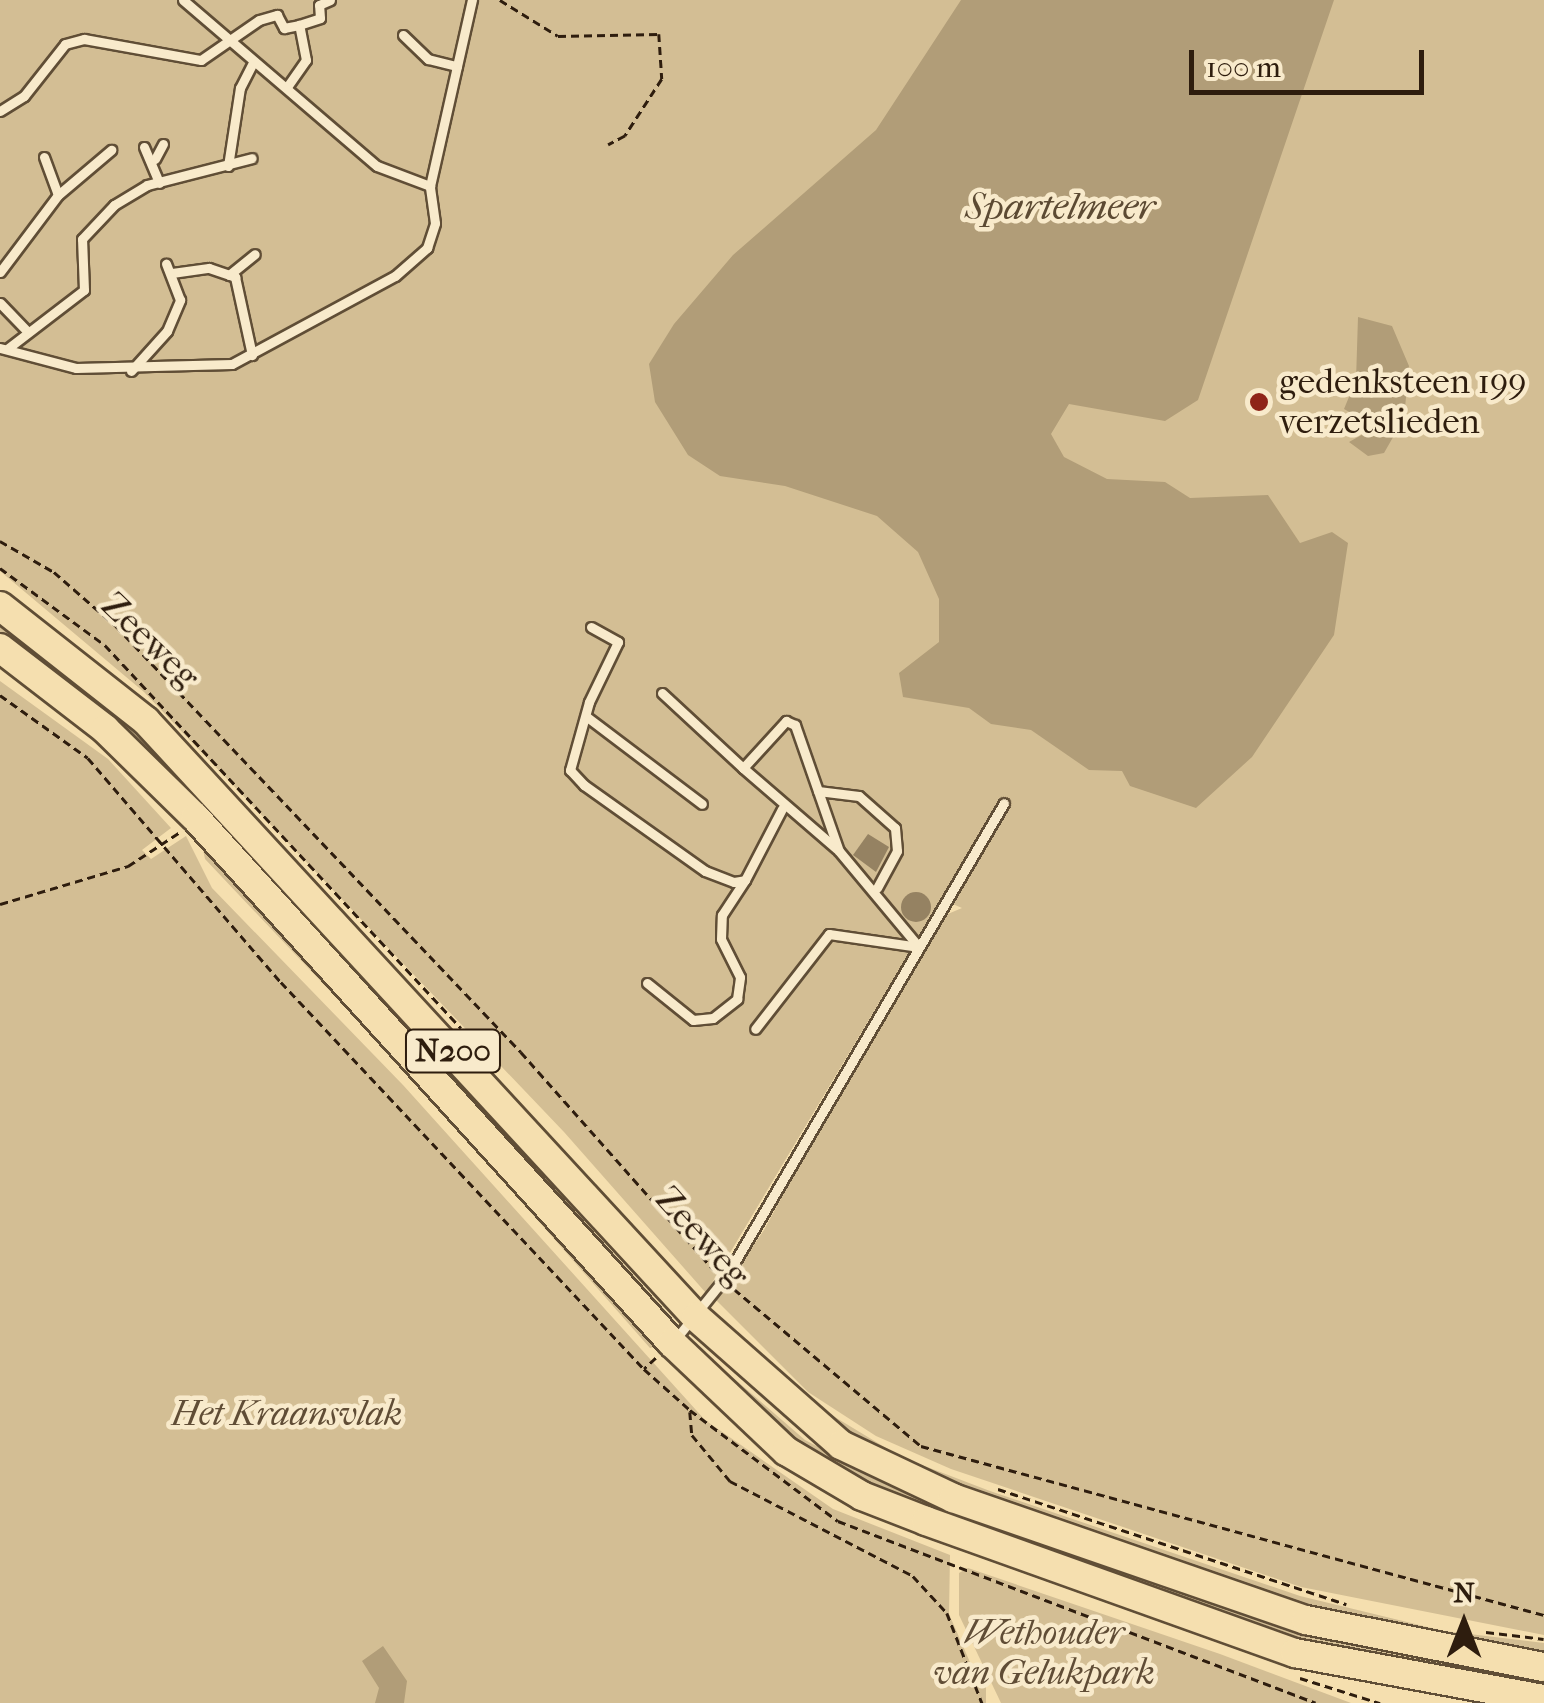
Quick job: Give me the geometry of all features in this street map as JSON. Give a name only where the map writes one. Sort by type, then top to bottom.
[{"type":"main road","name":"Zeeweg","points":[[0,606],[146,721],[696,1317],[841,1445],[953,1498],[1306,1620],[1544,1667]]},
{"type":"main road","name":"N200","points":[[0,648],[105,729],[195,817],[672,1343],[786,1451],[862,1496],[1295,1653],[1544,1700]]},
{"type":"lane","points":[[183,0],[226,42],[286,87],[377,166],[430,186]]},
{"type":"lane","points":[[0,111],[24,96],[64,44],[84,39],[172,61],[201,60],[277,15],[284,28],[320,18],[318,4],[330,0]]},
{"type":"lane","points":[[4,349],[76,368],[132,370],[252,356],[334,314],[426,248],[434,222],[430,186],[472,0]]},
{"type":"lane","points":[[286,87],[306,60],[299,25]]},
{"type":"lane","points":[[403,35],[428,60],[457,66]]},
{"type":"lane","points":[[228,166],[240,88],[252,64]]},
{"type":"lane","points":[[155,159],[163,144]]},
{"type":"lane","points":[[144,148],[155,159],[159,183]]},
{"type":"lane","points":[[0,272],[58,195],[111,150]]},
{"type":"lane","points":[[44,157],[58,195]]},
{"type":"lane","points":[[4,349],[84,290],[82,239],[91,224],[159,183],[252,158]]},
{"type":"lane","points":[[229,275],[255,254]]},
{"type":"lane","points":[[132,370],[166,332],[180,300],[169,268],[208,268],[229,275]]},
{"type":"lane","points":[[229,275],[252,356]]},
{"type":"lane","points":[[0,303],[28,331]]},
{"type":"lane","points":[[591,627],[618,642],[570,770],[584,785],[705,871],[745,880]]},
{"type":"lane","points":[[662,694],[782,809],[839,851],[878,888],[919,947]]},
{"type":"lane","points":[[587,717],[702,804]]},
{"type":"lane","points":[[743,768],[786,721],[805,736],[818,791],[839,851]]},
{"type":"lane","points":[[818,791],[860,796],[895,828],[897,851],[878,888]]},
{"type":"lane","points":[[672,1343],[724,1280],[1004,803]]},
{"type":"lane","points":[[646,983],[693,1020],[713,1018],[737,998],[740,977],[722,927],[782,809]]},
{"type":"lane","points":[[755,1029],[829,934],[919,947]]},
{"type":"path","points":[[500,0],[558,36],[659,34],[662,79],[625,136],[608,145]]},
{"type":"path","points":[[0,541],[54,572],[116,626],[508,1038],[724,1280],[921,1446],[1544,1615]]},
{"type":"path","name":"Zeeweg","points":[[0,568],[105,646],[466,1034]]},
{"type":"path","points":[[0,695],[88,758],[282,982],[644,1369]]},
{"type":"path","points":[[0,904],[128,866],[161,846]]},
{"type":"path","points":[[690,1410],[692,1435],[730,1481],[912,1576],[947,1613],[982,1703]]},
{"type":"path","points":[[992,1487],[1348,1605]]},
{"type":"path","points":[[1468,1630],[1544,1639]]},
{"type":"green space","points":[[0,0],[1544,0],[1544,1635],[1301,1587],[951,1469],[876,1436],[808,1392],[716,1300],[764,1230],[929,922],[962,908],[941,899],[706,1293],[564,1132],[144,692],[0,571]]},
{"type":"green space","points":[[0,618],[136,729],[677,1323],[0,640]]},
{"type":"green space","name":"Het Kraansvlak","points":[[0,681],[108,759],[171,828],[142,850],[151,859],[186,836],[212,888],[403,1085],[705,1420],[833,1509],[950,1555],[949,1614],[979,1683],[986,1683],[986,1703],[0,1703]]},
{"type":"green space","points":[[201,840],[661,1345],[650,1348],[416,1082],[205,859]]},
{"type":"green space","points":[[694,1344],[805,1440],[910,1495],[1320,1635],[1544,1675],[1544,1691],[1322,1651],[833,1475]]},
{"type":"green space","points":[[805,1399],[901,1457],[990,1491],[1300,1596],[1444,1631],[1544,1643],[1544,1658],[1341,1622],[864,1453]]},
{"type":"green space","name":"Wethouder van Gelukpark","points":[[968,1568],[1351,1703],[1001,1703],[959,1615],[959,1573]]},
{"type":"water","name":"Spartelmeer","points":[[961,0],[1334,0],[1198,400],[1165,421],[1069,404],[1051,434],[1064,457],[1107,479],[1165,482],[1190,498],[1268,495],[1300,543],[1332,532],[1348,543],[1334,635],[1252,757],[1196,808],[1130,786],[1122,771],[1089,770],[1031,730],[991,724],[969,708],[903,697],[899,673],[939,642],[939,599],[918,552],[877,516],[785,486],[720,476],[688,455],[655,402],[649,364],[674,324],[733,255],[876,130]]},
{"type":"water","points":[[1358,317],[1392,326],[1409,366],[1404,418],[1384,453],[1368,456],[1349,442],[1376,427],[1344,409],[1356,380]]},
{"type":"water","points":[[383,1646],[407,1681],[404,1703],[375,1703],[379,1688],[362,1661]]},
{"type":"building","points":[[868,834],[889,847],[876,872],[853,855]]},
{"type":"building","points":[[916,892],[927,896],[931,907],[927,918],[916,922],[905,918],[901,907],[905,896]]},
{"type":"place","name":"gedenksteen 199 verzetslieden","points":[[1259,402]]}]
